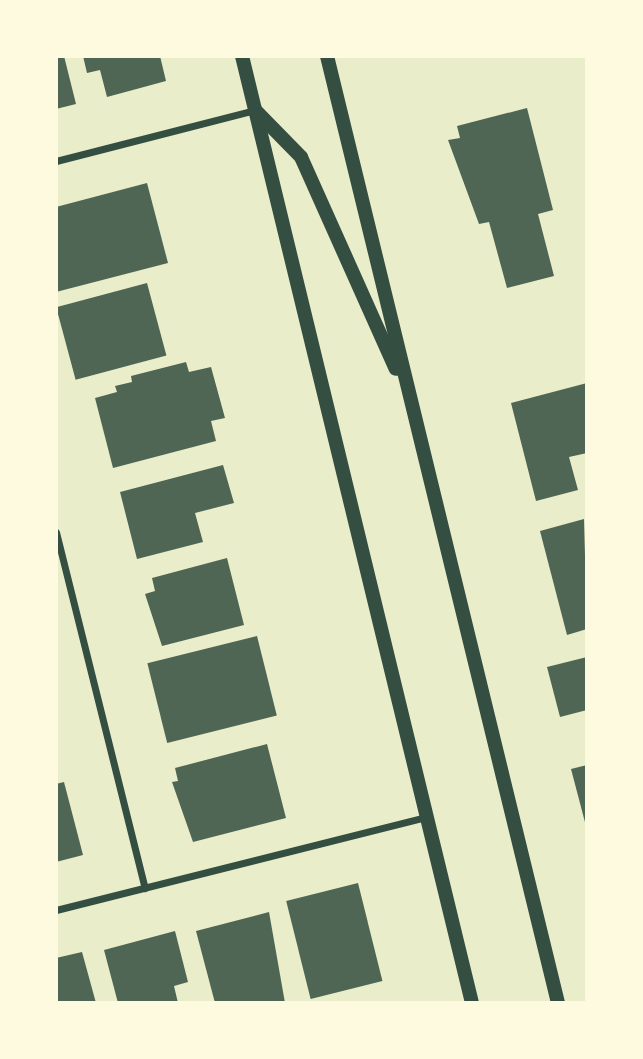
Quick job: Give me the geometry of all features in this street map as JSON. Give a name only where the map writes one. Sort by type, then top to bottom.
[{"type":"main road","points":[[242,56],[472,1003]]},
{"type":"main road","points":[[327,56],[558,1003]]},
{"type":"main road","points":[[255,110],[301,157],[411,402]]},
{"type":"main road","points":[[459,948],[479,1003]]},
{"type":"street","points":[[56,161],[255,110]]},
{"type":"street","points":[[56,532],[145,888]]},
{"type":"street","points":[[56,910],[426,817]]},
{"type":"building","points":[[56,56],[64,56],[76,104],[56,109]]},
{"type":"building","points":[[83,56],[160,56],[166,81],[107,97],[100,70],[87,73]]},
{"type":"building","points":[[527,108],[553,210],[538,214],[554,276],[507,288],[489,222],[479,224],[448,140],[460,138],[457,126]]},
{"type":"building","points":[[147,183],[168,263],[56,292],[56,207]]},
{"type":"building","points":[[147,283],[166,355],[76,380],[56,307]]},
{"type":"building","points":[[186,362],[189,372],[211,367],[225,418],[211,421],[216,441],[113,468],[95,398],[117,392],[115,386],[132,382],[131,376]]},
{"type":"building","points":[[587,383],[587,453],[569,457],[578,490],[536,501],[511,403]]},
{"type":"building","points":[[223,465],[234,503],[195,513],[203,542],[137,559],[120,492]]},
{"type":"building","points":[[584,519],[587,629],[567,635],[540,531]]},
{"type":"building","points":[[227,558],[244,625],[162,646],[145,594],[155,591],[152,578]]},
{"type":"building","points":[[257,636],[277,716],[167,743],[147,663]]},
{"type":"building","points":[[587,657],[587,710],[560,717],[547,667]]},
{"type":"building","points":[[267,744],[286,818],[193,842],[172,782],[178,781],[175,768]]},
{"type":"building","points":[[587,765],[587,826],[586,826],[571,769]]},
{"type":"building","points":[[64,782],[83,855],[56,862],[56,784]]},
{"type":"building","points":[[358,883],[382,981],[311,999],[286,901]]},
{"type":"building","points":[[269,912],[285,1003],[215,1003],[196,931]]},
{"type":"building","points":[[175,931],[188,982],[174,986],[178,1003],[118,1003],[104,950]]},
{"type":"building","points":[[82,952],[96,1003],[56,1003],[56,958]]}]
